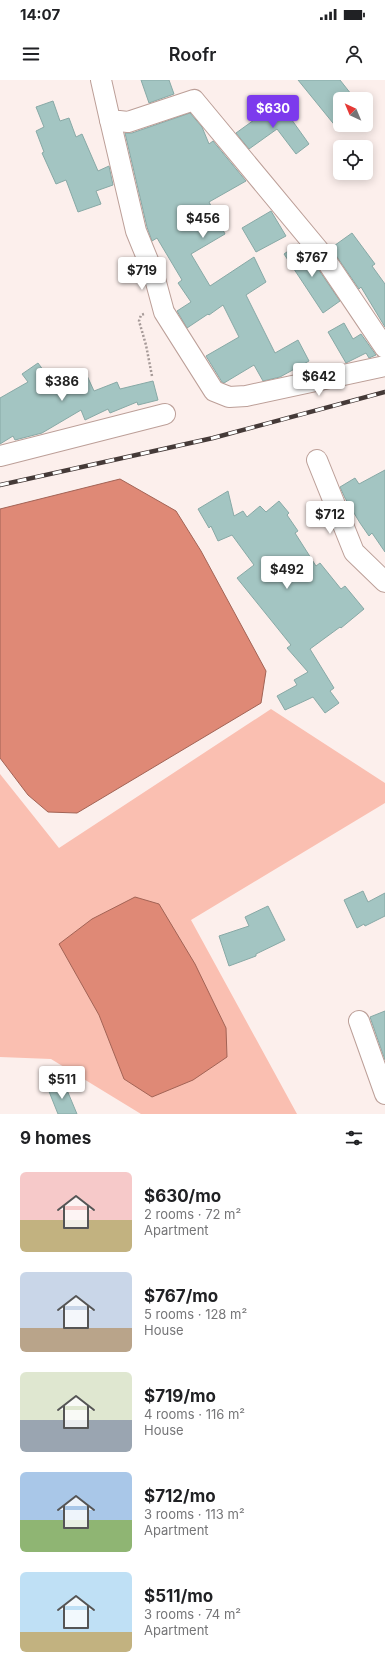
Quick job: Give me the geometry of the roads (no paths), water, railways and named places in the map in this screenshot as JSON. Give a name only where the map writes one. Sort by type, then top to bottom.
[{"type":"street","points":[[101,80],[136,231],[154,275],[161,304],[164,312],[214,391],[229,397],[246,396],[385,366]]},
{"type":"street","points":[[110,120],[128,122],[194,100],[321,252],[385,348]]},
{"type":"street","points":[[0,456],[165,414]]},
{"type":"street","points":[[317,460],[354,552],[385,582]]},
{"type":"street","points":[[359,1021],[385,1094]]},
{"type":"railway","points":[[0,485],[213,438],[385,392]]}]
